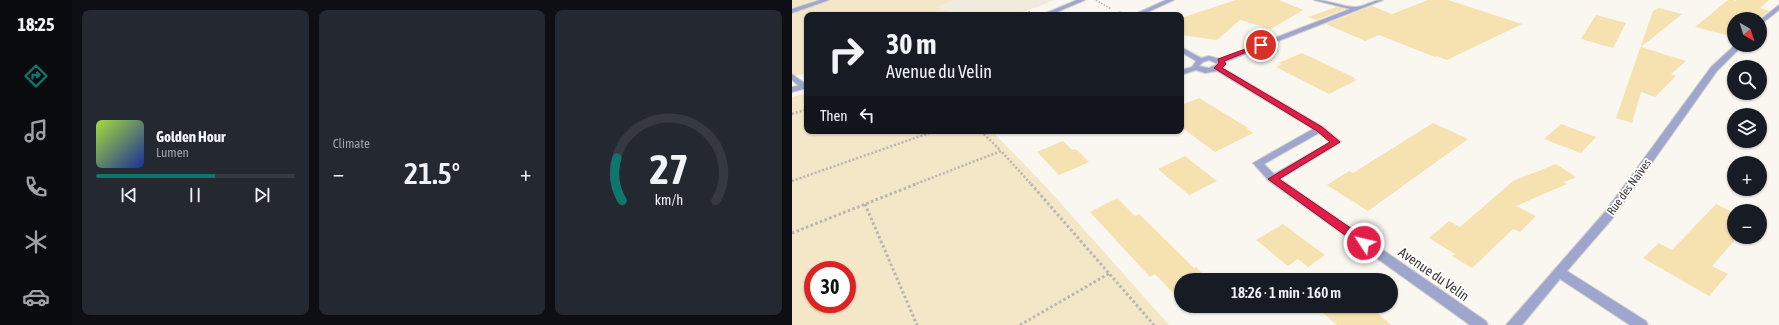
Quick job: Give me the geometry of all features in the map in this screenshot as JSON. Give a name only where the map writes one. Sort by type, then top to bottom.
[{"type":"street","points":[[792,11],[826,0]]},
{"type":"street","points":[[1052,12],[1082,0]]},
{"type":"street","points":[[1143,12],[1171,0]]},
{"type":"street","points":[[1317,0],[1356,9]]},
{"type":"street","points":[[1184,52],[1206,70],[1380,0]]},
{"type":"street","points":[[1767,18],[1779,7]]},
{"type":"street","name":"Rue des Naïves","points":[[1513,325],[1608,216],[1714,69],[1732,52]]},
{"type":"street","points":[[1184,71],[1209,58],[1320,129],[1336,142],[1273,179]]},
{"type":"street","points":[[792,76],[804,85]]},
{"type":"street","points":[[792,90],[804,87]]},
{"type":"street","name":"Avenue du Velin","points":[[1320,129],[1258,163],[1273,179],[1481,325]]},
{"type":"street","points":[[1559,272],[1641,325]]},
{"type":"path","points":[[1096,0],[1117,12]]},
{"type":"path","points":[[792,114],[804,110]]},
{"type":"path","points":[[792,180],[926,134]]},
{"type":"path","points":[[984,134],[1110,273],[1154,325]]},
{"type":"path","points":[[792,233],[1001,151]]},
{"type":"path","points":[[865,204],[917,325]]},
{"type":"path","points":[[1020,325],[1110,273]]},
{"type":"shaded area","points":[[792,0],[956,0],[936,7],[951,12],[804,12],[804,74],[792,77]]},
{"type":"shaded area","points":[[956,0],[1055,0],[1023,12],[951,12],[935,7]]},
{"type":"shaded area","points":[[804,94],[804,134],[995,134],[1048,189],[1169,325],[792,325],[792,97]]},
{"type":"building","points":[[1236,0],[1279,0],[1303,10],[1271,29],[1240,20],[1217,40],[1184,35],[1184,17]]},
{"type":"building","points":[[1428,0],[1448,0],[1522,24],[1447,60],[1437,56],[1435,57],[1379,35],[1365,41],[1326,24],[1372,6],[1392,14]]},
{"type":"building","points":[[1728,0],[1734,0],[1734,2],[1737,0],[1769,0],[1760,8],[1769,11],[1767,13],[1727,12],[1727,35],[1695,27]]},
{"type":"building","points":[[1336,7],[1345,9],[1316,20],[1308,17]]},
{"type":"building","points":[[1659,8],[1682,14],[1641,47],[1686,61],[1671,74],[1676,76],[1655,97],[1641,92],[1632,123],[1616,118],[1653,11]]},
{"type":"building","points":[[1596,15],[1626,23],[1613,48],[1581,39]]},
{"type":"building","points":[[1302,53],[1357,80],[1329,94],[1276,67],[1282,64],[1278,63]]},
{"type":"building","points":[[1199,98],[1248,128],[1247,129],[1253,133],[1215,152],[1184,129],[1184,104]]},
{"type":"building","points":[[1433,123],[1468,139],[1368,211],[1327,185],[1349,171],[1353,173]]},
{"type":"building","points":[[1561,124],[1596,137],[1581,153],[1544,139]]},
{"type":"building","points":[[1063,141],[1072,150],[1076,149],[1089,162],[1059,175],[1037,152]]},
{"type":"building","points":[[1185,156],[1217,181],[1189,195],[1158,169]]},
{"type":"building","points":[[1556,164],[1576,177],[1564,182],[1567,184],[1516,206],[1536,216],[1520,232],[1513,229],[1472,268],[1452,256],[1455,254],[1429,238],[1449,221],[1460,227],[1513,181]]},
{"type":"building","points":[[1117,198],[1135,216],[1139,214],[1194,268],[1196,267],[1202,273],[1174,273],[1174,294],[1155,274],[1150,277],[1090,212]]},
{"type":"building","points":[[1716,204],[1727,210],[1727,244],[1731,244],[1712,266],[1728,274],[1709,296],[1643,258],[1659,243],[1672,250]]},
{"type":"building","points":[[1283,224],[1325,255],[1308,267],[1298,259],[1288,266],[1256,240]]},
{"type":"building","points":[[1323,313],[1377,313],[1391,325],[1337,325]]},
{"type":"route","points":[[1261,45],[1220,60],[1222,64],[1218,68],[1320,129],[1336,142],[1273,179],[1364,243]]}]
